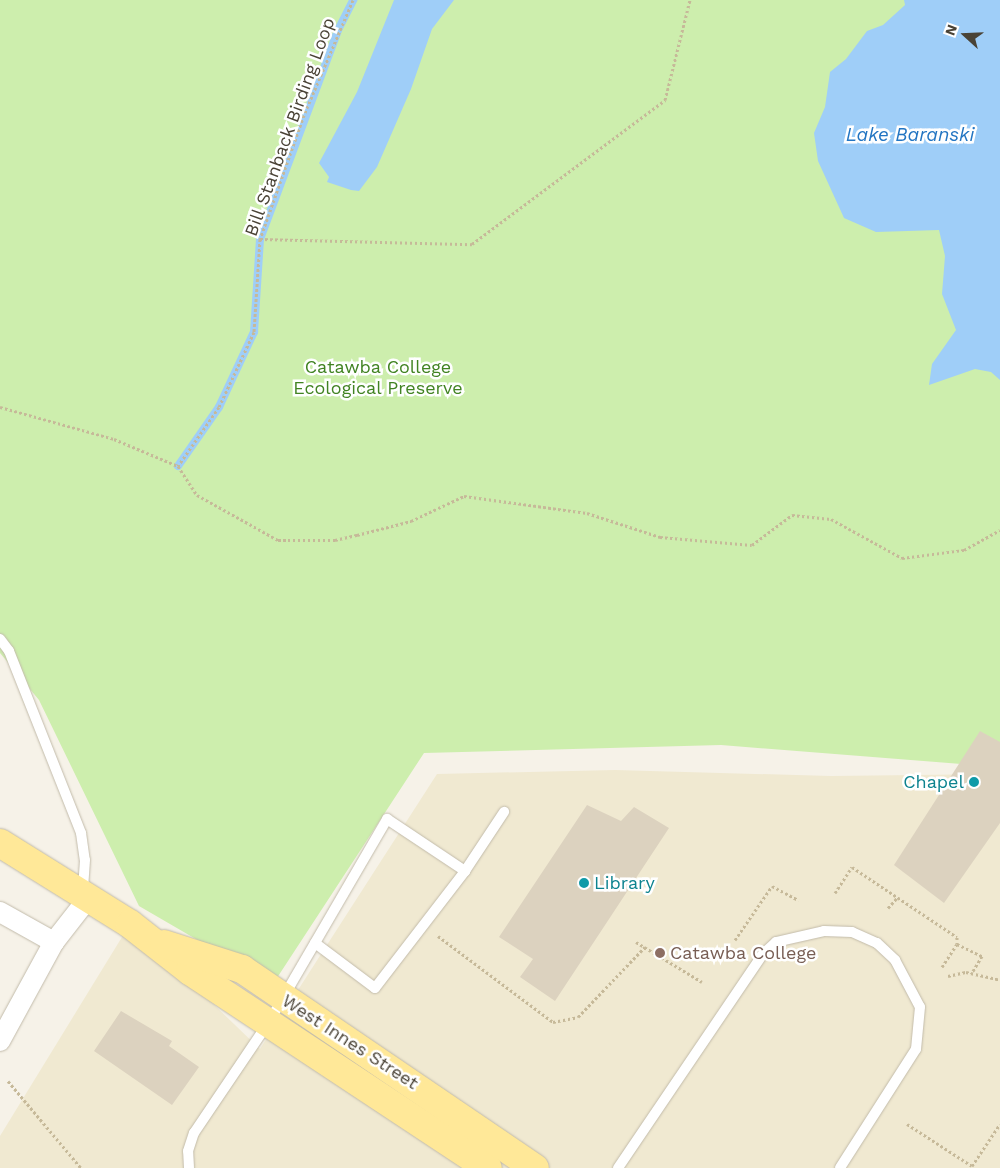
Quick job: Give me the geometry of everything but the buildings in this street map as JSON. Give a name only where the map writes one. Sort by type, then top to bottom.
[{"type":"main road","name":"West Innes Street","points":[[0,843],[86,895],[153,942],[242,969],[276,1011],[488,1168]]},
{"type":"main road","name":"West Innes Street","points":[[276,1011],[430,1094],[535,1168]]},
{"type":"street","points":[[0,1041],[54,942],[86,895]]},
{"type":"street","points":[[0,912],[54,942]]},
{"type":"lane","points":[[0,639],[9,651],[81,833],[85,860],[86,895]]},
{"type":"lane","points":[[315,943],[375,988],[464,871],[504,812]]},
{"type":"lane","points":[[189,1168],[188,1151],[194,1133],[276,1011],[387,819],[464,871]]},
{"type":"lane","points":[[618,1168],[762,955],[776,942],[824,931],[852,932],[877,943],[895,960],[920,1007],[916,1049],[840,1168]]},
{"type":"path","name":"Bill Stanback Birding Loop","points":[[178,466],[219,407],[254,332],[260,239],[308,107],[353,0]]},
{"type":"path","points":[[260,239],[472,244],[665,100],[690,0]]},
{"type":"path","points":[[0,407],[114,439],[178,466],[197,495],[278,540],[335,540],[357,535],[411,521],[464,496],[587,513],[660,537],[752,545],[792,515],[831,519],[902,558],[964,550],[1000,530]]},
{"type":"path","points":[[835,893],[852,867],[957,937],[957,944],[942,967]]},
{"type":"path","points":[[735,940],[772,886],[798,900]]},
{"type":"path","points":[[888,908],[897,898]]},
{"type":"path","points":[[423,926],[553,1022],[578,1018],[645,947]]},
{"type":"path","points":[[636,942],[702,982]]},
{"type":"path","points":[[957,944],[982,956],[971,974]]},
{"type":"path","points":[[948,976],[971,974],[1000,980]]},
{"type":"path","points":[[8,1081],[81,1168]]},
{"type":"path","points":[[907,1124],[971,1167],[1000,1124]]},
{"type":"shaded area","name":"Catawba College","points":[[615,770],[831,776],[1000,774],[1000,1168],[0,1168],[0,1136],[130,924],[260,1049],[437,774]]},
{"type":"green space","name":"Catawba College Ecological Preserve","points":[[0,0],[1000,0],[1000,772],[974,765],[721,745],[424,753],[273,984],[139,906],[39,700],[0,653]]},
{"type":"water","points":[[394,0],[454,0],[432,29],[411,89],[377,167],[359,191],[351,190],[327,182],[329,177],[319,163],[357,92]]},
{"type":"water","name":"Lake Baranski","points":[[904,0],[1000,0],[1000,380],[991,372],[975,369],[929,385],[932,364],[956,330],[942,294],[945,256],[939,230],[876,232],[844,218],[818,161],[814,133],[825,107],[830,72],[846,59],[867,31],[883,25],[905,5]]},
{"type":"waterway","points":[[178,466],[219,407],[254,332],[260,239],[338,30],[353,0]]},
{"type":"place","name":"Chapel","points":[[974,782]]},
{"type":"place","name":"Library","points":[[584,883]]},
{"type":"place","name":"Catawba College","points":[[660,953]]}]
